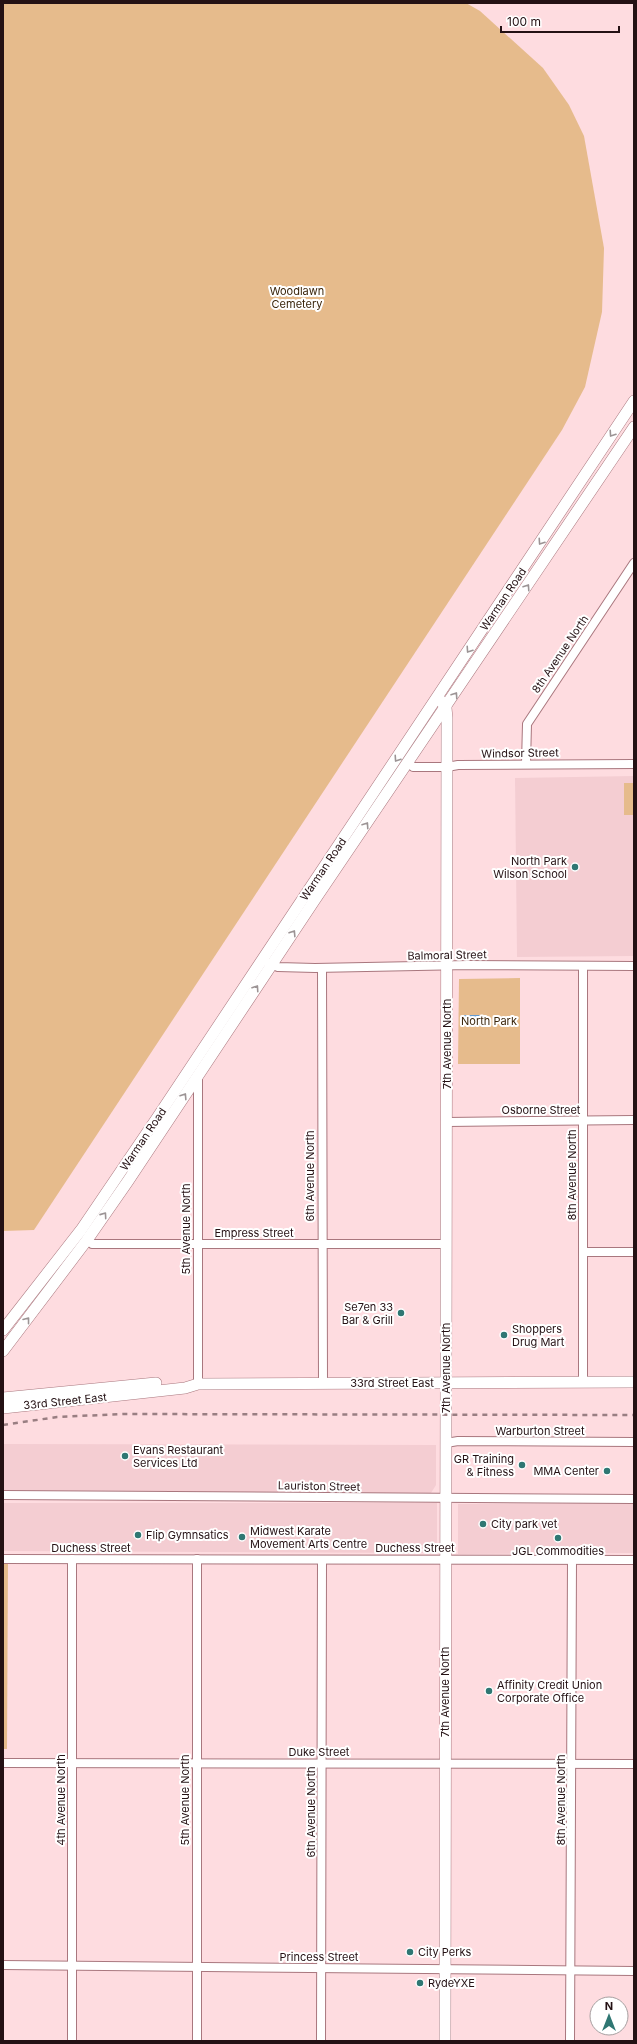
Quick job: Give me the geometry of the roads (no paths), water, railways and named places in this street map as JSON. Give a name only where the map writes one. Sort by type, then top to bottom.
[{"type":"main road","name":"Warman Road","points":[[3,1351],[87,1240],[198,1075],[267,963],[438,697],[634,401]]},
{"type":"main road","name":"Warman Road","points":[[3,1330],[81,1230],[446,708],[634,428]]},
{"type":"main road","points":[[438,697],[446,708]]},
{"type":"main road","name":"7th Avenue North","points":[[445,2041],[446,1396],[448,1383],[446,1244],[446,708]]},
{"type":"main road","name":"33rd Street East","points":[[5,1396],[190,1380],[198,1384]]},
{"type":"main road","name":"33rd Street East","points":[[3,1408],[185,1388],[198,1384],[634,1382]]},
{"type":"street","name":"8th Avenue North","points":[[526,764],[527,724],[634,563]]},
{"type":"street","name":"Windsor Street","points":[[408,762],[413,767],[526,764],[634,764]]},
{"type":"street","name":"Balmoral Street","points":[[267,963],[278,967],[322,968],[634,966]]},
{"type":"street","name":"8th Avenue North","points":[[583,966],[583,1383]]},
{"type":"street","name":"6th Avenue North","points":[[322,968],[322,1383]]},
{"type":"street","name":"5th Avenue North","points":[[198,1075],[198,1384]]},
{"type":"street","name":"Osborne Street","points":[[447,1122],[634,1120]]},
{"type":"street","name":"Empress Street","points":[[87,1240],[92,1244],[446,1244]]},
{"type":"street","points":[[583,1252],[634,1252]]},
{"type":"street","name":"Warburton Street","points":[[446,1443],[634,1442]]},
{"type":"street","name":"Lauriston Street","points":[[3,1495],[634,1499]]},
{"type":"street","name":"Duchess Street","points":[[3,1559],[634,1560]]},
{"type":"street","name":"4th Avenue North","points":[[72,1559],[72,2041]]},
{"type":"street","name":"5th Avenue North","points":[[197,1560],[197,2041]]},
{"type":"street","name":"6th Avenue North","points":[[322,1560],[322,2041]]},
{"type":"street","name":"8th Avenue North","points":[[570,2041],[572,1560]]},
{"type":"street","name":"Duke Street","points":[[3,1763],[634,1764]]},
{"type":"street","name":"Princess Street","points":[[3,1965],[634,1971]]},
{"type":"water","points":[[464,1015],[485,1015],[485,1025],[464,1025]]},
{"type":"railway","points":[[3,1425],[57,1417],[123,1414],[634,1415]]},
{"type":"place","name":"North Park Wilson School","points":[[575,867]]},
{"type":"place","name":"Se7en 33 Bar & Grill","points":[[401,1313]]},
{"type":"place","name":"Shoppers Drug Mart","points":[[504,1335]]},
{"type":"place","name":"Evans Restaurant Services Ltd","points":[[125,1456]]},
{"type":"place","name":"GR Training & Fitness","points":[[522,1465]]},
{"type":"place","name":"MMA Center","points":[[607,1471]]},
{"type":"place","name":"City park vet","points":[[483,1524]]},
{"type":"place","name":"Flip Gymnsatics","points":[[138,1535]]},
{"type":"place","name":"Midwest Karate Movement Arts Centre","points":[[242,1537]]},
{"type":"place","name":"JGL Commodities","points":[[558,1538]]},
{"type":"place","name":"Affinity Credit Union Corporate Office","points":[[489,1691]]},
{"type":"place","name":"City Perks","points":[[410,1952]]},
{"type":"place","name":"RydeYXE","points":[[420,1983]]},
{"type":"park label","name":"Woodlawn Cemetery","points":[[297,297]]},
{"type":"park label","name":"North Park","points":[[489,1021]]}]
